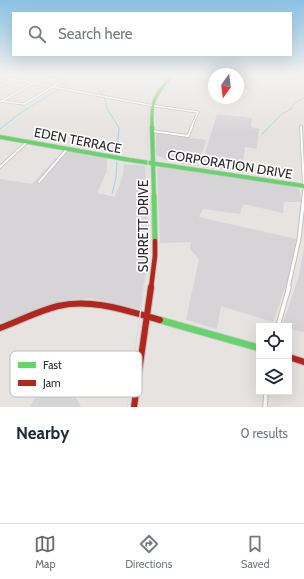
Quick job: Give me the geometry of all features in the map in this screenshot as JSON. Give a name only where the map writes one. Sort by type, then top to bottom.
[{"type":"street","points":[[1,101],[13,94]]},
{"type":"street","points":[[1,101],[24,104],[40,94]]},
{"type":"street","points":[[88,94],[151,106],[198,112],[188,136],[152,131]]},
{"type":"street","points":[[151,106],[157,94]]},
{"type":"street","name":"SURRETT DRIVE","points":[[142,351],[155,256],[151,106]]},
{"type":"street","points":[[301,127],[304,185]]},
{"type":"street","name":"EDEN TERRACE","points":[[0,137],[153,163]]},
{"type":"street","points":[[0,167],[28,141]]},
{"type":"street","points":[[39,182],[68,148]]},
{"type":"street","name":"CORPORATION DRIVE","points":[[153,163],[304,185]]},
{"type":"street","points":[[278,323],[297,258],[301,232],[304,190]]},
{"type":"street","points":[[0,328],[45,310],[72,304],[98,304],[147,316],[256,347]]},
{"type":"street","points":[[292,358],[304,362]]},
{"type":"street","points":[[265,407],[266,395]]},
{"type":"street","name":"SURRETT DRIVE","points":[[134,407],[135,397]]},
{"type":"shaded area","points":[[217,114],[252,118],[251,127],[259,129],[257,149],[245,147],[242,172],[201,167]]},
{"type":"shaded area","points":[[156,133],[206,140],[196,166],[169,161],[156,155]]},
{"type":"shaded area","points":[[65,149],[107,158],[107,171],[97,193],[115,197],[123,175],[124,164],[145,166],[147,217],[145,274],[140,309],[90,298],[66,300],[11,320],[0,322],[0,179],[32,184]]},
{"type":"shaded area","points":[[163,166],[292,186],[300,190],[301,202],[284,202],[283,213],[243,204],[240,214],[203,209],[199,217],[296,239],[288,280],[273,322],[221,306],[217,329],[186,320],[199,259],[190,249],[191,242],[160,243],[157,168]]},
{"type":"shaded area","points":[[304,248],[304,332],[292,330],[292,323],[283,323],[298,279]]},
{"type":"shaded area","points":[[35,397],[76,397],[81,407],[30,407]]},
{"type":"waterway","points":[[0,129],[19,114],[51,94]]},
{"type":"waterway","points":[[104,98],[108,110],[119,128],[117,155]]},
{"type":"waterway","points":[[262,134],[282,114],[291,109],[294,103],[304,98]]},
{"type":"waterway","points":[[112,194],[116,178],[117,162]]},
{"type":"railway","points":[[144,288],[148,255],[147,94]]},
{"type":"railway","points":[[135,351],[144,287]]},
{"type":"railway","points":[[127,407],[128,397]]},
{"type":"traffic: fast","points":[[155,241],[151,106],[157,94]]},
{"type":"traffic: fast","points":[[0,137],[130,160],[304,186]]},
{"type":"traffic: fast","points":[[160,320],[256,347]]},
{"type":"traffic: jam","points":[[142,351],[155,256],[155,241]]},
{"type":"traffic: jam","points":[[0,328],[58,306],[84,303],[109,306],[160,320]]},
{"type":"traffic: jam","points":[[292,358],[304,362]]},
{"type":"traffic: jam","points":[[134,407],[135,397]]}]
